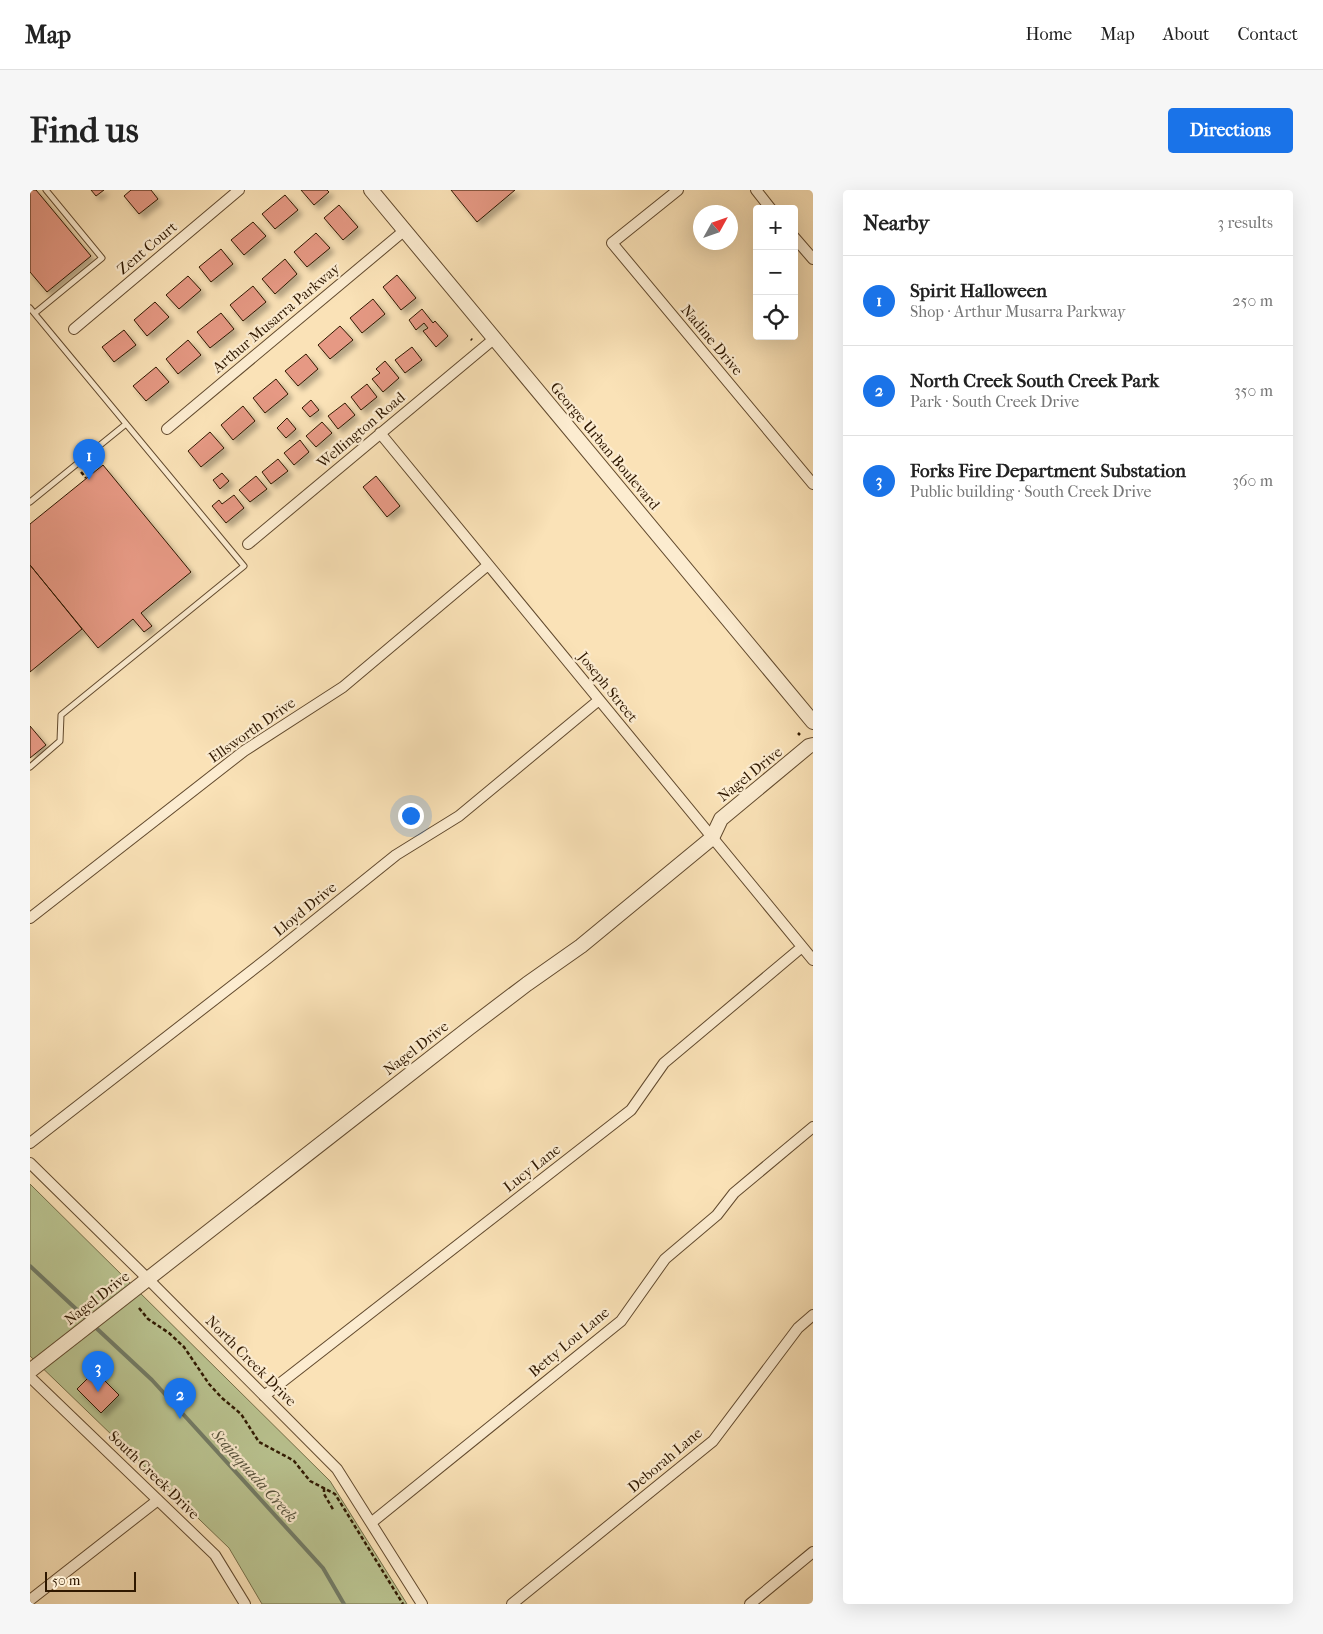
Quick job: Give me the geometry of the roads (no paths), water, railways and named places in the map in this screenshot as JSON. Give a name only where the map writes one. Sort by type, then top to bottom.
[{"type":"street","name":"Zent Court","points":[[74,329],[239,190]]},
{"type":"street","name":"George Urban Boulevard","points":[[371,190],[813,722]]},
{"type":"street","name":"Nadine Drive","points":[[678,190],[612,243],[813,484]]},
{"type":"street","points":[[756,190],[768,205]]},
{"type":"street","name":"Arthur Musarra Parkway","points":[[167,429],[405,230]]},
{"type":"street","points":[[798,242],[813,259]]},
{"type":"street","name":"Wellington Road","points":[[248,544],[495,338]]},
{"type":"street","name":"Joseph Street","points":[[380,433],[813,960]]},
{"type":"street","name":"Ellsworth Drive","points":[[30,918],[244,750],[343,687],[488,565]]},
{"type":"street","name":"Lloyd Drive","points":[[30,1143],[396,855],[459,816],[599,700]]},
{"type":"street","name":"Nagel Drive","points":[[30,1371],[469,1028],[582,946],[712,838],[721,819],[813,745]]},
{"type":"street","name":"Lucy Lane","points":[[264,1396],[631,1110],[664,1063],[802,947]]},
{"type":"street","name":"Betty Lou Lane","points":[[371,1523],[621,1321],[665,1259],[717,1215],[734,1192],[813,1127]]},
{"type":"street","name":"North Creek Drive","points":[[30,1163],[148,1278],[337,1469],[422,1604]]},
{"type":"street","name":"Deborah Lane","points":[[512,1604],[713,1441],[798,1328],[813,1315]]},
{"type":"street","name":"South Creek Drive","points":[[30,1377],[215,1554],[245,1604]]},
{"type":"street","points":[[30,1600],[158,1500]]},
{"type":"street","points":[[750,1604],[813,1552]]},
{"type":"lane","points":[[35,314],[102,258],[46,190]]},
{"type":"lane","points":[[30,308],[244,566],[61,715],[60,741],[30,767]]},
{"type":"lane","points":[[30,502],[126,424]]},
{"type":"waterway","name":"Scajaquada Creek","points":[[30,1266],[89,1321]]},
{"type":"waterway","name":"Scajaquada Creek","points":[[94,1326],[152,1380],[323,1568],[344,1604]]},
{"type":"place","name":"Spirit Halloween","points":[[89,480]]},
{"type":"place","name":"Forks Fire Department Substation","points":[[98,1392]]},
{"type":"place","name":"North Creek South Creek Park","points":[[180,1419]]}]
